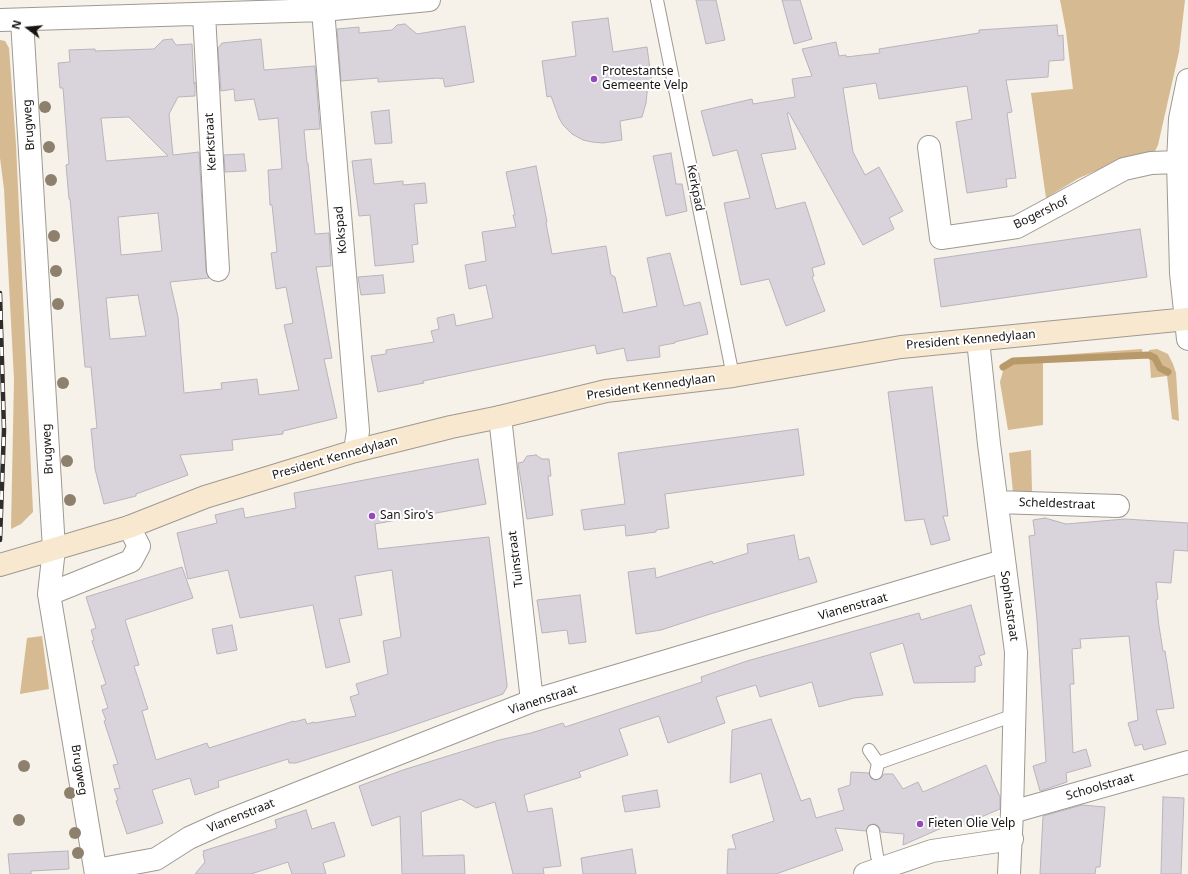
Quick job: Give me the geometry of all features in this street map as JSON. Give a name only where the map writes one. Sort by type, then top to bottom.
[{"type":"street","points":[[6,19],[323,10],[429,0]]},
{"type":"street","name":"Kokspad","points":[[323,10],[358,431],[355,451]]},
{"type":"street","name":"Kerkstraat","points":[[204,14],[218,270]]},
{"type":"street","name":"Brugweg","points":[[6,19],[54,549],[49,594],[96,872]]},
{"type":"street","points":[[1187,326],[1181,273],[1178,162],[1188,80]]},
{"type":"street","name":"Bogershof","points":[[929,148],[941,238],[1017,227],[1124,170],[1151,163],[1178,162]]},
{"type":"street","name":"President Kennedylaan","points":[[0,565],[129,527],[206,497],[355,451],[606,391],[733,376],[901,347],[978,340],[1187,326]]},
{"type":"street","name":"Sophiastraat","points":[[978,340],[989,444],[1016,652],[1012,839],[1009,874]]},
{"type":"street","name":"Tuinstraat","points":[[500,417],[532,701]]},
{"type":"street","name":"Scheldestraat","points":[[997,502],[1118,506]]},
{"type":"street","points":[[49,594],[131,561],[139,546],[129,527]]},
{"type":"street","name":"Vianenstraat","points":[[96,872],[156,860],[189,838],[220,824],[532,701],[1004,561]]},
{"type":"street","name":"Schoolstraat","points":[[1012,812],[1188,762]]},
{"type":"street","points":[[874,871],[932,852],[1012,839]]},
{"type":"lane","name":"Kerkpad","points":[[657,0],[733,376]]},
{"type":"lane","points":[[869,750],[877,768],[1014,716]]},
{"type":"lane","points":[[873,831],[877,856],[874,871]]},
{"type":"shaded area","points":[[1060,0],[1185,0],[1179,52],[1158,145],[1154,153],[1110,165],[1079,178],[1046,198],[1031,93],[1073,89],[1066,31]]},
{"type":"shaded area","points":[[0,40],[5,41],[9,48],[16,145],[33,512],[21,524],[11,529],[14,379],[4,189],[0,158]]},
{"type":"shaded area","points":[[1142,349],[1143,357],[1043,362],[1043,425],[1008,430],[1000,382],[1003,371],[1009,363],[1019,358]]},
{"type":"shaded area","points":[[1157,349],[1168,354],[1176,373],[1179,421],[1172,419],[1167,376],[1151,378],[1149,350]]},
{"type":"shaded area","points":[[1031,450],[1032,492],[1013,492],[1009,453]]},
{"type":"shaded area","points":[[42,636],[49,689],[20,694],[27,638]]},
{"type":"building","points":[[696,0],[716,0],[725,40],[706,44]]},
{"type":"building","points":[[782,0],[800,0],[812,39],[794,44]]},
{"type":"building","name":"Protestantse Gemeente Velp","points":[[608,18],[613,52],[647,47],[652,83],[648,84],[646,103],[642,117],[620,121],[622,140],[603,143],[583,140],[572,134],[563,125],[551,96],[547,97],[542,61],[576,56],[572,22]]},
{"type":"building","points":[[405,24],[417,34],[465,26],[474,82],[445,87],[443,78],[378,82],[378,78],[341,81],[337,29],[359,27],[359,33],[392,30],[397,25]]},
{"type":"building","points":[[1057,25],[1058,36],[1063,35],[1064,60],[1049,61],[1048,77],[1006,80],[1012,112],[1007,113],[1016,178],[1006,179],[1007,187],[967,193],[956,122],[972,119],[967,86],[879,99],[876,83],[843,88],[853,152],[865,175],[879,167],[903,211],[889,218],[894,229],[863,245],[789,113],[787,113],[796,149],[761,154],[776,209],[805,202],[825,264],[812,268],[814,276],[812,277],[825,311],[786,326],[769,279],[741,285],[724,203],[750,198],[737,150],[713,156],[701,111],[752,99],[753,104],[795,97],[792,79],[812,76],[802,49],[836,42],[839,56],[846,55],[846,57],[880,53],[879,49],[979,33],[979,30]]},
{"type":"building","points":[[172,39],[176,45],[192,44],[195,96],[178,97],[169,114],[173,155],[199,152],[206,271],[209,278],[170,282],[178,317],[184,393],[222,389],[221,383],[257,379],[259,395],[299,390],[284,325],[293,323],[286,287],[276,289],[271,253],[277,252],[272,205],[270,205],[268,170],[282,169],[278,118],[259,120],[254,99],[235,101],[234,89],[221,91],[218,48],[222,43],[261,39],[264,70],[315,66],[320,129],[304,130],[315,234],[329,233],[331,266],[316,267],[332,358],[324,359],[337,418],[283,431],[283,434],[232,440],[233,450],[180,455],[188,475],[136,494],[136,496],[104,504],[95,469],[91,429],[97,428],[91,367],[85,367],[66,165],[69,164],[63,88],[60,88],[58,63],[70,62],[69,50],[95,49],[95,51],[154,49],[163,40]],"holes":[[[129,117],[168,156],[106,161],[101,118]],[[158,213],[162,251],[121,255],[118,217]],[[138,295],[146,336],[110,339],[106,298]]]},
{"type":"building","points":[[389,110],[392,143],[375,144],[371,112]]},
{"type":"building","points":[[671,153],[676,184],[682,184],[687,211],[666,216],[653,156]]},
{"type":"building","points":[[244,154],[246,171],[225,172],[224,155]]},
{"type":"building","points":[[371,159],[374,184],[403,181],[403,185],[425,183],[427,203],[414,204],[418,244],[412,245],[414,262],[375,266],[370,215],[359,216],[352,161]]},
{"type":"building","points":[[536,166],[552,254],[606,246],[611,275],[615,277],[623,313],[657,306],[647,258],[670,253],[684,306],[700,302],[708,334],[659,346],[660,357],[627,361],[624,348],[597,354],[595,345],[423,381],[424,383],[378,392],[371,356],[386,354],[386,350],[434,342],[431,331],[439,329],[437,318],[454,314],[456,326],[493,318],[486,285],[469,289],[465,265],[486,261],[482,232],[516,227],[506,172]]},
{"type":"building","points":[[1140,229],[1147,277],[941,307],[934,259]]},
{"type":"building","points":[[383,275],[385,293],[361,295],[358,277]]},
{"type":"building","points":[[932,387],[948,516],[943,516],[950,540],[931,545],[924,519],[905,521],[888,392]]},
{"type":"building","points":[[798,429],[804,475],[665,494],[669,528],[656,530],[656,532],[626,536],[625,525],[584,530],[581,510],[625,504],[618,453]]},
{"type":"building","points":[[536,455],[542,459],[549,459],[551,476],[548,476],[553,515],[527,519],[518,463],[523,462],[527,456]]},
{"type":"building","points":[[478,459],[486,504],[375,524],[378,549],[489,537],[507,684],[503,694],[391,733],[296,763],[289,763],[288,759],[218,781],[219,787],[195,795],[190,778],[152,790],[163,823],[127,834],[116,801],[118,800],[114,789],[120,788],[113,765],[118,764],[104,721],[106,720],[102,710],[108,708],[101,686],[106,684],[92,641],[94,640],[91,630],[96,628],[86,597],[182,567],[193,598],[125,620],[139,665],[134,666],[148,709],[142,711],[156,760],[207,743],[209,748],[294,721],[305,719],[307,724],[356,716],[350,697],[359,694],[356,684],[388,674],[383,641],[401,637],[392,570],[355,576],[362,615],[339,619],[350,662],[326,668],[313,605],[240,618],[228,570],[188,579],[177,533],[217,523],[215,515],[243,508],[245,518],[296,508],[294,493]]},
{"type":"building","points":[[1045,518],[1066,524],[1125,519],[1188,523],[1188,551],[1174,550],[1171,583],[1156,582],[1158,599],[1156,600],[1159,626],[1163,651],[1165,651],[1174,708],[1156,710],[1166,744],[1144,750],[1142,744],[1135,746],[1128,723],[1138,720],[1129,636],[1080,639],[1081,648],[1072,649],[1074,684],[1070,684],[1073,753],[1086,749],[1091,766],[1066,773],[1067,782],[1040,791],[1033,766],[1046,762],[1037,620],[1029,536],[1035,535],[1033,520]]},
{"type":"building","points":[[794,535],[799,560],[809,557],[817,582],[661,630],[636,634],[628,572],[655,568],[656,578],[712,561],[713,564],[748,553],[747,544]]},
{"type":"building","points":[[580,595],[586,642],[569,644],[567,630],[542,633],[537,600]]},
{"type":"building","points":[[971,605],[985,654],[979,656],[982,665],[975,667],[975,682],[914,683],[903,643],[870,653],[883,695],[854,698],[819,707],[812,682],[760,697],[756,685],[716,697],[725,723],[668,743],[659,716],[619,729],[628,755],[579,772],[581,777],[524,795],[528,812],[552,808],[561,866],[543,868],[544,874],[513,874],[495,802],[476,808],[461,799],[421,812],[423,856],[464,855],[465,874],[402,874],[400,816],[372,826],[359,786],[403,770],[499,740],[531,733],[563,723],[565,727],[702,682],[701,677],[747,661],[919,613],[921,620]]},
{"type":"building","points":[[232,625],[237,650],[217,654],[212,629]]},
{"type":"building","points":[[771,719],[801,801],[810,798],[816,818],[844,810],[838,789],[850,785],[851,772],[869,773],[871,778],[875,780],[881,778],[884,774],[893,774],[903,789],[918,782],[923,792],[986,765],[1000,797],[1000,809],[955,828],[953,823],[903,845],[904,834],[881,832],[879,827],[875,824],[869,825],[866,831],[835,828],[843,850],[776,874],[727,874],[728,849],[736,849],[732,835],[774,821],[761,773],[730,783],[732,730]]},
{"type":"building","points":[[657,790],[660,807],[625,812],[622,796]]},
{"type":"building","points":[[1163,797],[1184,798],[1181,874],[1161,874]]},
{"type":"building","points":[[1082,805],[1105,807],[1100,867],[1096,867],[1095,874],[1040,874],[1043,816]]},
{"type":"building","points":[[306,810],[312,829],[334,822],[345,856],[323,863],[326,874],[292,874],[288,862],[251,874],[195,874],[205,862],[203,851],[277,828],[275,820]]},
{"type":"building","points":[[632,849],[636,874],[583,874],[581,858]]},
{"type":"building","points":[[68,851],[69,869],[31,871],[31,874],[10,874],[8,854]]},
{"type":"waterway","points":[[1003,367],[1013,361],[1149,355],[1155,358],[1160,368],[1168,372]]},
{"type":"railway","points":[[0,293],[4,430],[0,540]]},
{"type":"place","name":"Protestantse Gemeente Velp","points":[[594,79]]},
{"type":"place","name":"San Siro's","points":[[372,516]]},
{"type":"place","name":"Fieten Olie Velp","points":[[920,824]]}]
